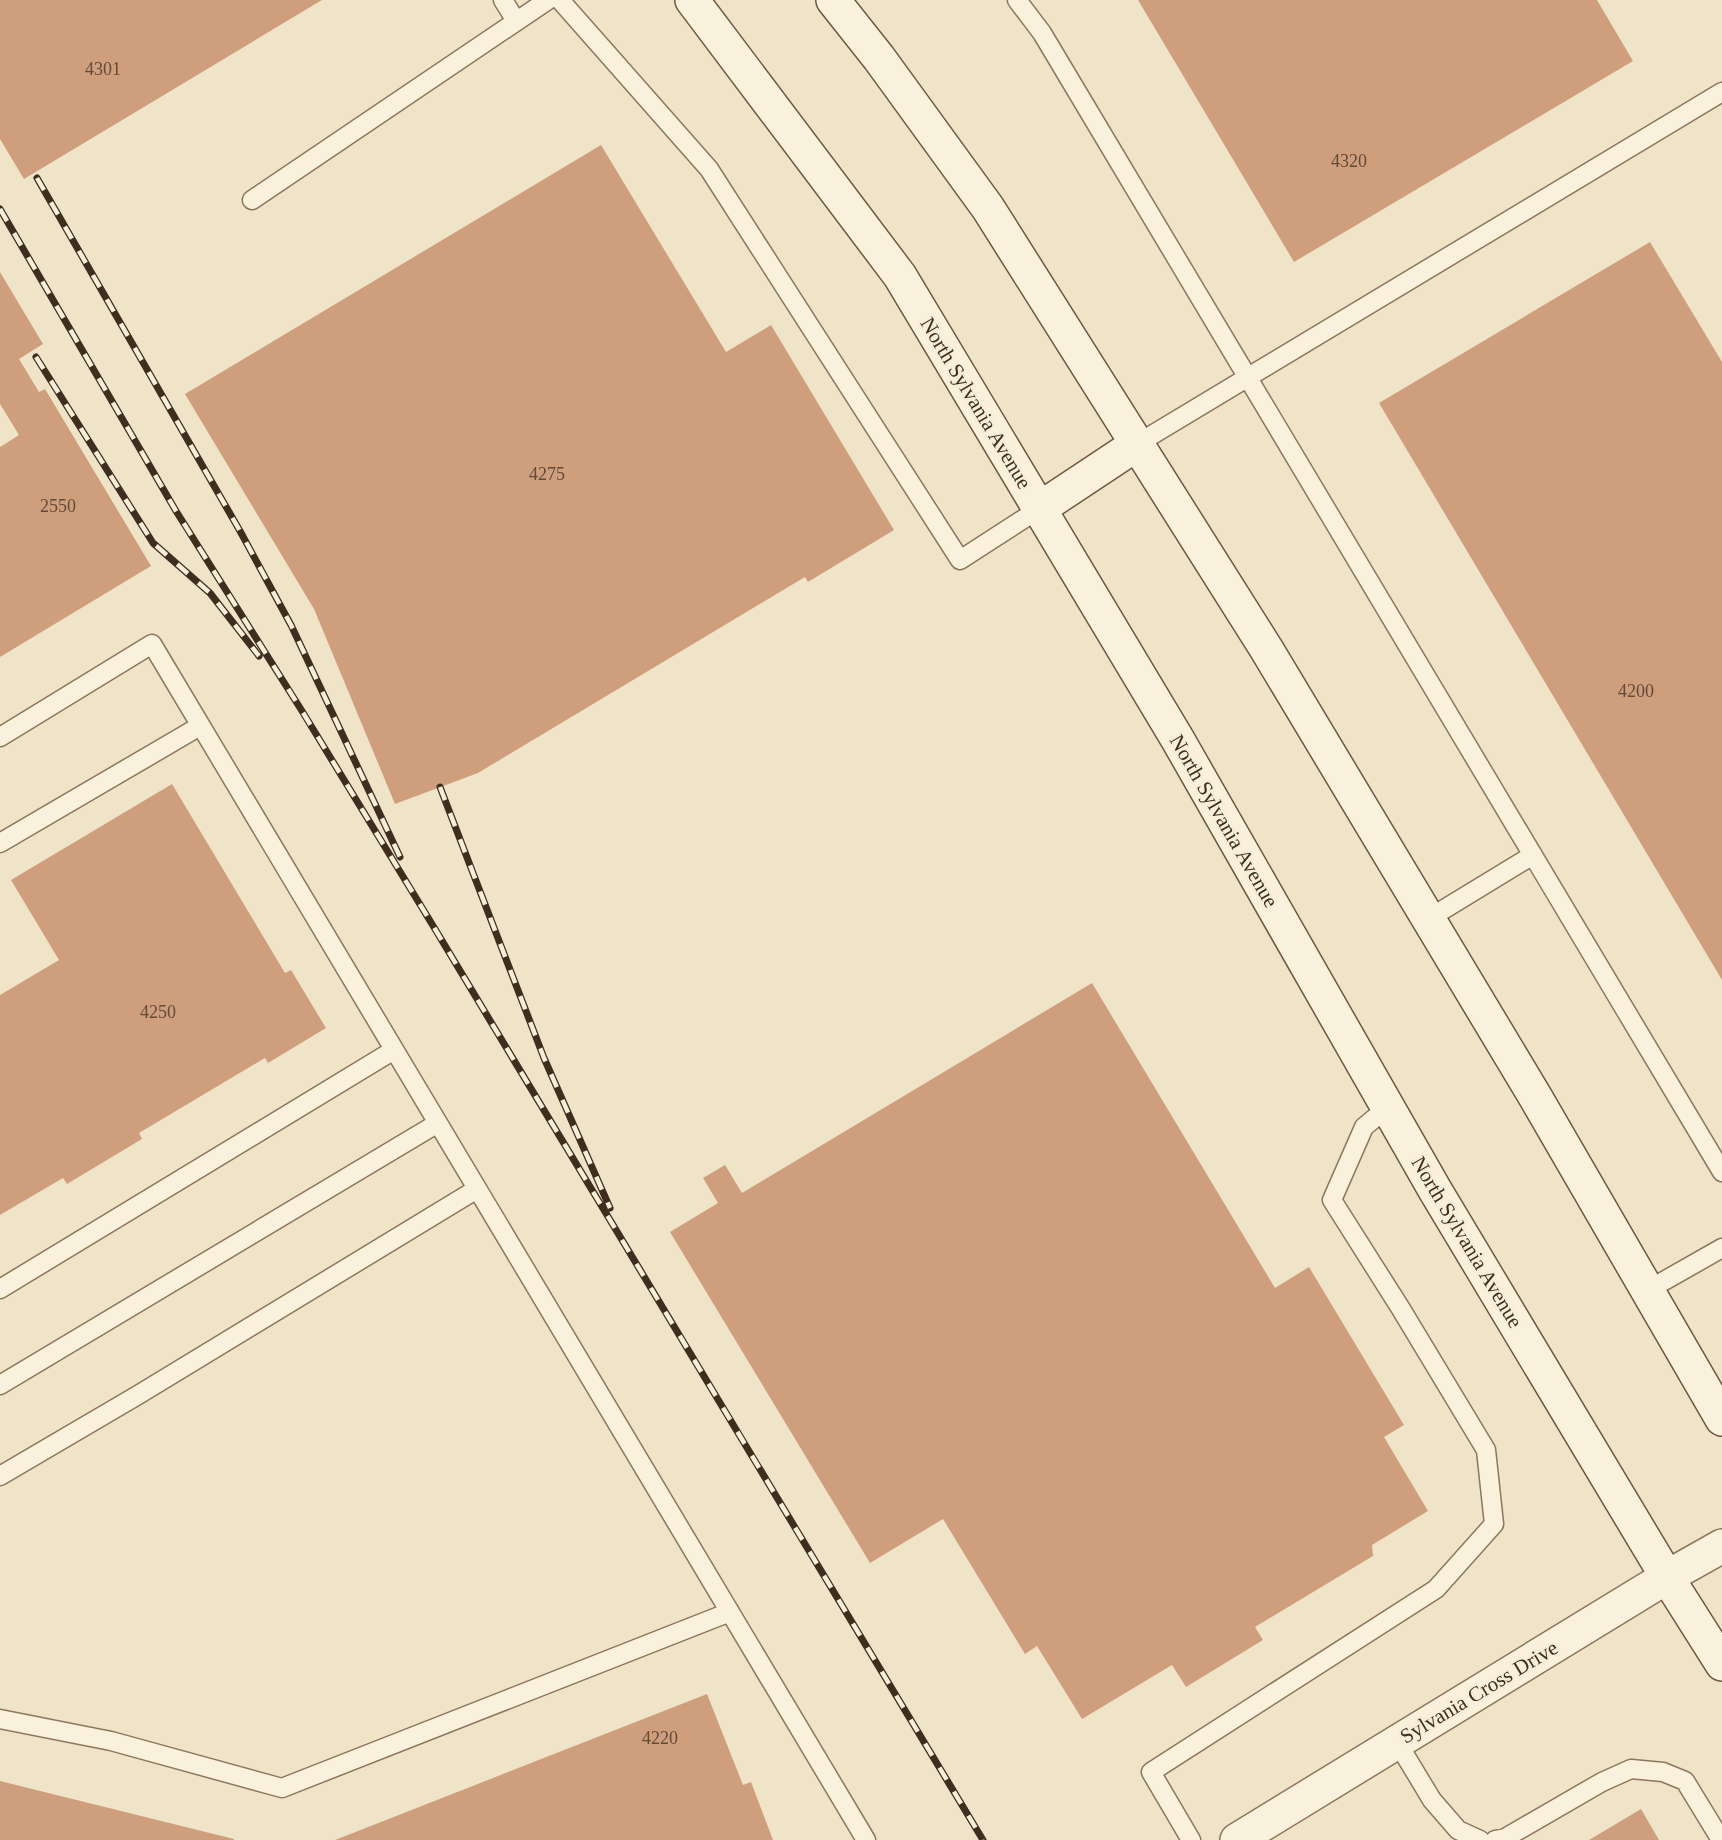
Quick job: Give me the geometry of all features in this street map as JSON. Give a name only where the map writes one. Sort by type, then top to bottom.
[{"type":"main road","name":"North Sylvania Avenue","points":[[692,0],[900,276],[1178,740],[1435,1190],[1667,1577],[1722,1664]]},
{"type":"main road","points":[[833,0],[879,58],[988,208],[1137,444],[1266,650],[1536,1098],[1722,1419]]},
{"type":"main road","points":[[1039,509],[1137,444]]},
{"type":"main road","name":"Sylvania Cross Drive","points":[[1237,1840],[1667,1577],[1722,1546]]},
{"type":"lane","points":[[503,0],[516,21]]},
{"type":"lane","points":[[252,200],[548,0]]},
{"type":"lane","points":[[560,0],[709,169],[960,560],[1039,509]]},
{"type":"lane","points":[[1017,0],[1042,33],[1249,377],[1722,1172]]},
{"type":"lane","points":[[1137,444],[1722,92]]},
{"type":"lane","points":[[0,737],[152,644],[866,1840]]},
{"type":"lane","points":[[0,843],[200,726]]},
{"type":"lane","points":[[1428,919],[1533,855]]},
{"type":"lane","points":[[0,1289],[394,1050]]},
{"type":"lane","points":[[1191,1840],[1151,1772],[1436,1588],[1494,1524],[1486,1450],[1332,1200],[1364,1127],[1388,1107]]},
{"type":"lane","points":[[0,1385],[438,1123]]},
{"type":"lane","points":[[0,1476],[477,1189]]},
{"type":"lane","points":[[1648,1290],[1722,1248]]},
{"type":"lane","points":[[0,1719],[111,1741],[282,1788],[730,1612]]},
{"type":"lane","points":[[1397,1742],[1432,1800],[1458,1830],[1480,1840]]},
{"type":"lane","points":[[1494,1840],[1505,1838],[1602,1782],[1631,1769],[1663,1772],[1684,1781],[1721,1840]]},
{"type":"building","points":[[0,0],[322,0],[24,179],[0,139]]},
{"type":"building","points":[[1138,0],[1597,0],[1633,61],[1294,262]]},
{"type":"building","points":[[601,145],[726,352],[771,325],[894,530],[808,582],[805,577],[478,773],[395,804],[314,609],[185,394]]},
{"type":"building","points":[[1650,242],[1722,362],[1722,980],[1379,403]]},
{"type":"building","points":[[0,272],[43,344],[19,359],[39,392],[45,389],[151,566],[0,657],[0,447],[19,435],[0,404]]},
{"type":"building","points":[[172,784],[285,973],[291,970],[326,1028],[268,1063],[265,1058],[139,1133],[142,1139],[67,1184],[63,1178],[0,1215],[0,995],[59,960],[11,880]]},
{"type":"building","points":[[1092,983],[1275,1288],[1309,1267],[1404,1425],[1384,1437],[1428,1511],[1372,1545],[1373,1556],[1255,1627],[1263,1640],[1186,1687],[1172,1665],[1082,1719],[1037,1646],[1025,1654],[943,1519],[870,1563],[670,1232],[718,1203],[703,1178],[725,1165],[742,1193]]},
{"type":"building","points":[[707,1694],[743,1785],[751,1782],[773,1840],[335,1840]]},
{"type":"building","points":[[0,1781],[234,1839],[234,1840],[0,1840]]},
{"type":"building","points":[[1641,1809],[1659,1840],[1589,1840]]},
{"type":"railway","points":[[37,178],[240,531],[291,625],[400,857]]},
{"type":"railway","points":[[0,209],[176,511],[435,929],[983,1840]]},
{"type":"railway","points":[[36,357],[153,543],[210,593],[259,656]]},
{"type":"railway","points":[[440,787],[544,1058],[610,1208]]}]
